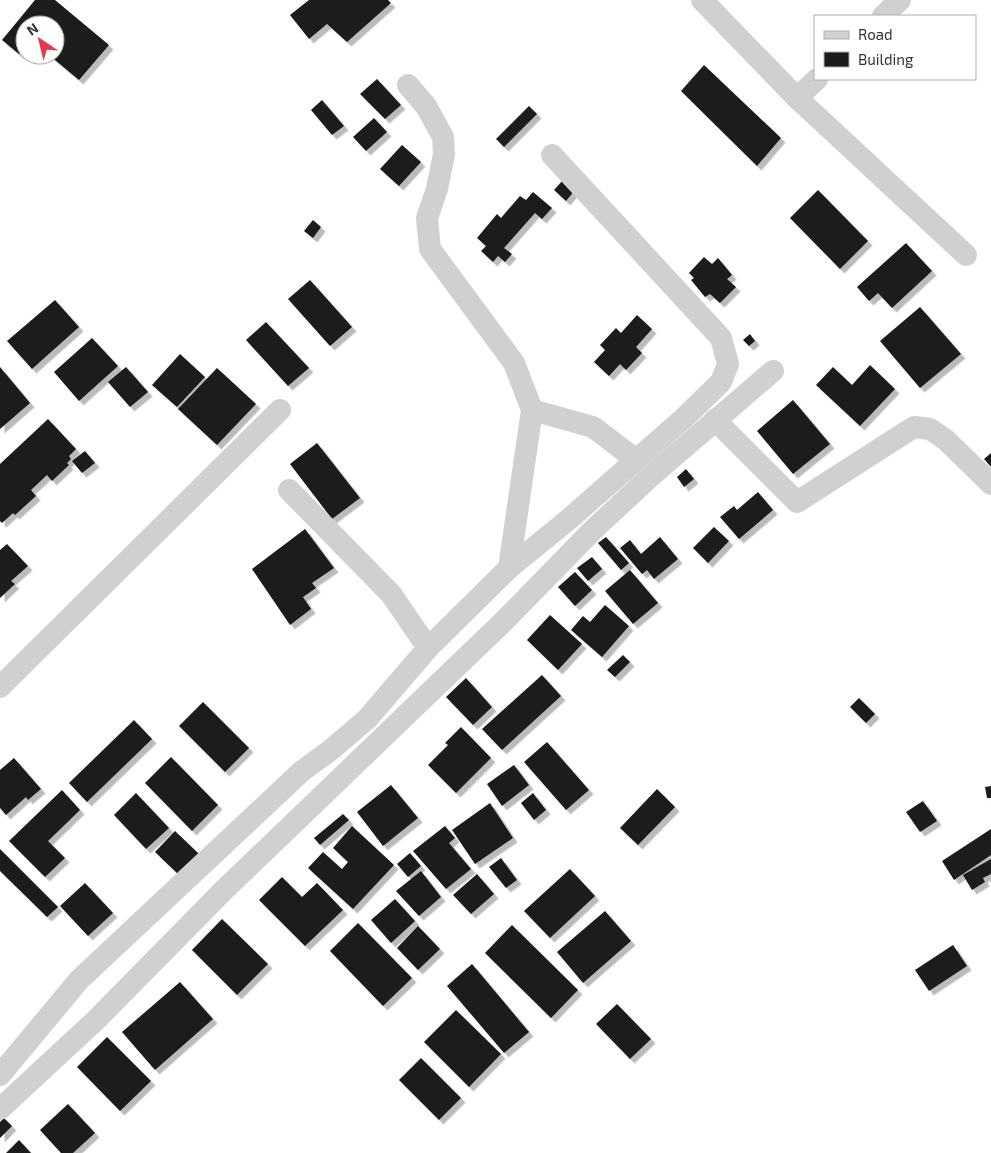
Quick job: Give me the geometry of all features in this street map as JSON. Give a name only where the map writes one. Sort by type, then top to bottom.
[{"type":"street","points":[[702,0],[797,98],[966,256]]},
{"type":"street","points":[[884,15],[900,0]]},
{"type":"street","points":[[797,98],[816,80]]},
{"type":"street","points":[[408,85],[426,106],[443,137],[444,154],[437,189],[427,218],[430,249],[514,363],[532,410],[509,568]]},
{"type":"street","points":[[0,1075],[79,980],[302,771],[332,749],[367,719],[428,648],[509,568],[568,520],[721,382],[728,364],[721,338],[552,155]]},
{"type":"street","points":[[0,1108],[96,1020],[224,890],[495,630],[594,530],[773,370]]},
{"type":"street","points":[[0,687],[280,410]]},
{"type":"street","points":[[532,410],[593,427],[636,459]]},
{"type":"street","points":[[715,420],[797,502],[914,427],[930,429],[946,440],[991,484]]},
{"type":"street","points":[[289,490],[391,594],[428,648]]},
{"type":"building","points":[[35,0],[55,0],[109,45],[79,80],[61,65],[65,65],[65,15],[23,15]]},
{"type":"building","points":[[309,0],[388,0],[391,3],[347,42],[327,24],[309,39],[290,15]]},
{"type":"building","points":[[15,24],[15,51],[2,40]]},
{"type":"building","points":[[704,65],[781,138],[757,166],[681,91]]},
{"type":"building","points":[[377,79],[401,105],[385,119],[360,94]]},
{"type":"building","points":[[322,100],[344,126],[332,135],[311,110]]},
{"type":"building","points":[[529,106],[537,114],[504,147],[496,139]]},
{"type":"building","points":[[374,118],[387,132],[366,151],[353,137]]},
{"type":"building","points":[[402,145],[421,162],[399,186],[380,169]]},
{"type":"building","points":[[564,179],[575,190],[566,201],[554,190]]},
{"type":"building","points":[[818,190],[868,241],[840,269],[790,218]]},
{"type":"building","points":[[533,192],[552,208],[542,219],[535,213],[504,248],[512,254],[505,262],[498,256],[493,262],[481,251],[486,246],[477,238],[497,214],[501,218],[520,196],[526,200]]},
{"type":"building","points":[[313,220],[321,227],[313,238],[304,231]]},
{"type":"building","points":[[906,243],[932,271],[892,308],[878,293],[869,301],[857,287]]},
{"type":"building","points":[[704,257],[712,264],[718,258],[732,275],[727,279],[736,287],[720,303],[710,294],[705,297],[691,280],[694,278],[689,273]]},
{"type":"building","points":[[310,280],[352,327],[330,346],[288,299]]},
{"type":"building","points":[[55,300],[79,327],[32,369],[7,341]]},
{"type":"building","points":[[920,307],[961,354],[920,388],[880,341]]},
{"type":"building","points":[[637,315],[652,329],[636,347],[642,353],[626,370],[620,364],[609,376],[594,362],[605,350],[600,345],[616,328],[621,333]]},
{"type":"building","points":[[266,322],[309,368],[288,386],[246,340]]},
{"type":"building","points":[[750,334],[755,341],[749,346],[743,340]]},
{"type":"building","points":[[92,338],[118,366],[79,401],[54,372]]},
{"type":"building","points":[[180,354],[205,377],[177,407],[152,385]]},
{"type":"building","points":[[870,365],[895,389],[860,426],[816,385],[833,367],[852,385]]},
{"type":"building","points":[[0,367],[30,403],[0,429]]},
{"type":"building","points":[[126,367],[148,392],[130,407],[108,382]]},
{"type":"building","points":[[217,368],[256,404],[217,445],[178,409]]},
{"type":"building","points":[[793,400],[830,444],[793,474],[757,431]]},
{"type":"building","points":[[48,419],[76,449],[69,456],[71,459],[67,463],[69,465],[52,481],[47,475],[31,490],[36,496],[15,515],[13,513],[2,523],[0,521],[0,464]]},
{"type":"building","points":[[317,443],[360,498],[332,519],[290,464]]},
{"type":"building","points":[[85,451],[95,463],[82,473],[72,461]]},
{"type":"building","points":[[991,453],[991,467],[984,459]]},
{"type":"building","points":[[686,469],[694,479],[684,487],[677,477]]},
{"type":"building","points":[[758,492],[773,510],[739,539],[720,517],[734,506],[737,510]]},
{"type":"building","points":[[714,527],[729,541],[708,563],[693,548]]},
{"type":"building","points":[[305,529],[334,568],[312,583],[316,588],[303,597],[311,609],[290,625],[252,569]]},
{"type":"building","points":[[606,537],[629,563],[621,570],[598,543]]},
{"type":"building","points":[[660,537],[678,559],[654,579],[647,570],[642,574],[620,548],[630,540],[641,554]]},
{"type":"building","points":[[7,544],[28,566],[11,581],[15,584],[0,598],[0,550]]},
{"type":"building","points":[[592,557],[602,569],[588,581],[577,568]]},
{"type":"building","points":[[630,570],[658,603],[633,624],[605,591]]},
{"type":"building","points":[[575,572],[592,590],[575,606],[558,587]]},
{"type":"building","points":[[605,605],[629,626],[602,657],[571,630],[583,616],[590,622]]},
{"type":"building","points":[[550,615],[582,644],[558,670],[527,640]]},
{"type":"building","points":[[623,655],[630,662],[615,677],[607,670]]},
{"type":"building","points":[[542,675],[561,696],[502,750],[482,729]]},
{"type":"building","points":[[466,678],[492,707],[473,725],[446,697]]},
{"type":"building","points":[[859,698],[875,714],[866,723],[850,707]]},
{"type":"building","points":[[203,702],[249,748],[225,772],[179,726]]},
{"type":"building","points":[[134,720],[152,739],[87,802],[69,783]]},
{"type":"building","points":[[461,727],[491,758],[456,793],[428,765],[448,745],[445,743]]},
{"type":"building","points":[[547,742],[589,790],[566,810],[524,762]]},
{"type":"building","points":[[171,757],[218,805],[192,831],[145,783]]},
{"type":"building","points":[[14,758],[41,789],[28,800],[26,797],[6,815],[0,808],[0,770]]},
{"type":"building","points":[[514,765],[529,785],[502,806],[487,784]]},
{"type":"building","points":[[391,785],[418,818],[383,846],[357,812]]},
{"type":"building","points":[[991,786],[991,798],[987,798],[985,787]]},
{"type":"building","points":[[657,789],[675,807],[638,845],[620,828]]},
{"type":"building","points":[[62,790],[80,810],[48,841],[65,858],[45,877],[9,841]]},
{"type":"building","points":[[136,793],[169,828],[146,849],[114,815]]},
{"type":"building","points":[[533,793],[546,810],[534,820],[521,803]]},
{"type":"building","points":[[923,801],[937,821],[920,832],[906,812]]},
{"type":"building","points":[[490,803],[513,838],[475,864],[452,830]]},
{"type":"building","points":[[343,814],[349,820],[320,845],[314,838]]},
{"type":"building","points":[[352,826],[394,865],[353,909],[308,868],[323,852],[342,869],[348,862],[333,848]]},
{"type":"building","points":[[445,826],[455,838],[449,843],[471,869],[446,889],[413,851]]},
{"type":"building","points":[[991,829],[991,855],[954,880],[942,861]]},
{"type":"building","points":[[175,831],[199,854],[179,875],[155,852]]},
{"type":"building","points":[[0,849],[58,907],[47,917],[0,871]]},
{"type":"building","points":[[410,853],[421,866],[408,877],[397,864]]},
{"type":"building","points":[[501,858],[517,880],[506,888],[489,867]]},
{"type":"building","points":[[991,859],[991,874],[983,878],[985,882],[972,890],[963,875]]},
{"type":"building","points":[[570,869],[595,896],[550,938],[524,911]]},
{"type":"building","points":[[421,871],[441,897],[419,916],[396,891]]},
{"type":"building","points":[[477,874],[494,894],[471,914],[453,895]]},
{"type":"building","points":[[282,877],[302,897],[317,883],[343,910],[305,946],[259,900]]},
{"type":"building","points":[[85,883],[113,913],[88,936],[60,906]]},
{"type":"building","points":[[395,899],[415,921],[391,943],[371,920]]},
{"type":"building","points":[[605,911],[631,941],[583,983],[557,952]]},
{"type":"building","points":[[222,919],[268,964],[237,995],[192,950]]},
{"type":"building","points":[[358,923],[412,978],[383,1006],[330,951]]},
{"type":"building","points":[[512,925],[578,990],[551,1018],[485,953]]},
{"type":"building","points":[[418,926],[440,949],[418,970],[397,948]]},
{"type":"building","points":[[953,945],[967,966],[929,991],[915,970]]},
{"type":"building","points":[[472,964],[529,1032],[504,1053],[447,986]]},
{"type":"building","points":[[180,982],[213,1019],[155,1070],[122,1032]]},
{"type":"building","points":[[617,1004],[651,1039],[630,1059],[596,1024]]},
{"type":"building","points":[[456,1010],[501,1054],[469,1087],[424,1042]]},
{"type":"building","points":[[107,1037],[151,1081],[120,1111],[77,1067]]},
{"type":"building","points":[[421,1058],[461,1098],[439,1120],[399,1080]]},
{"type":"building","points":[[68,1104],[95,1133],[73,1153],[61,1153],[40,1130]]},
{"type":"building","points":[[4,1118],[12,1126],[0,1138],[0,1122]]},
{"type":"building","points":[[19,1140],[31,1153],[6,1153]]}]
